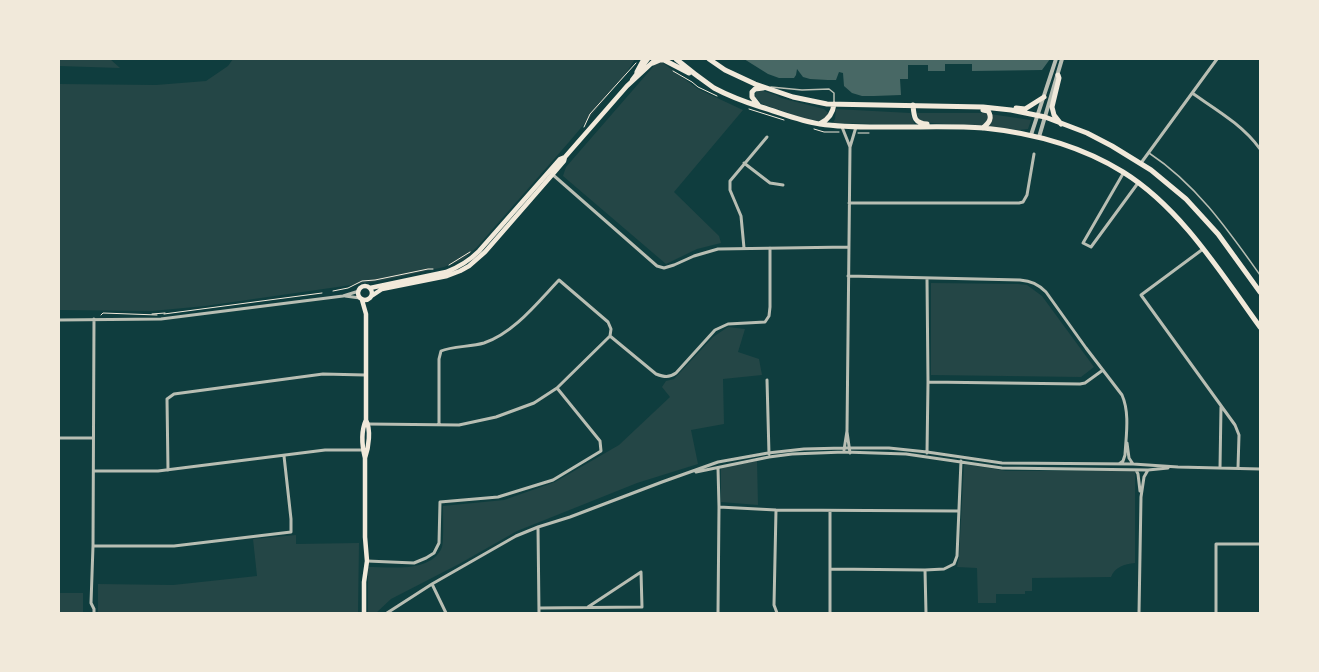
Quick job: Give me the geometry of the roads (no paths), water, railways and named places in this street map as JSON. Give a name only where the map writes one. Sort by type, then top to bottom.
[{"type":"highway","points":[[637,72],[644,59]]},
{"type":"highway","points":[[676,59],[714,87],[730,96],[788,116],[820,124],[841,126],[983,128],[1031,135],[1083,151],[1124,172],[1174,215],[1204,249],[1260,327]]},
{"type":"highway","points":[[710,59],[720,67],[740,78],[793,97],[827,104],[983,107],[1011,110],[1045,117],[1098,139],[1141,163],[1171,186],[1218,234],[1260,292]]},
{"type":"highway","points":[[653,60],[664,60],[687,71],[702,83],[714,87]]},
{"type":"highway","points":[[1058,75],[1059,78],[1052,107],[1054,115],[1061,124]]},
{"type":"highway","points":[[760,107],[752,97],[752,92],[757,88],[768,88]]},
{"type":"highway","points":[[970,107],[974,104],[1025,109],[1044,97]]},
{"type":"highway","points":[[820,124],[826,121],[830,116],[834,104]]},
{"type":"highway","points":[[913,106],[916,120],[920,123],[947,124],[951,127]]},
{"type":"highway","points":[[970,107],[973,110],[990,112],[989,123],[983,128]]},
{"type":"main road","points":[[627,86],[637,72],[653,60]]},
{"type":"main road","points":[[365,458],[368,450],[365,375],[366,314],[369,300],[373,295],[382,289],[447,276],[469,266],[485,252],[551,173],[560,160],[565,157],[627,86],[653,60]]},
{"type":"main road","points":[[366,314],[358,294],[358,290],[363,286],[370,288],[446,272],[466,263],[480,251],[551,173]]},
{"type":"main road","points":[[370,288],[373,295]]},
{"type":"main road","points":[[361,299],[366,301],[369,300]]},
{"type":"main road","points":[[364,613],[364,582],[367,561],[365,537],[365,458],[363,450],[363,426],[367,422]]},
{"type":"street","points":[[1031,135],[1056,59]]},
{"type":"street","points":[[1039,137],[1062,59]]},
{"type":"street","points":[[1141,163],[1217,59]]},
{"type":"street","points":[[1192,92],[1234,123],[1250,137],[1260,149]]},
{"type":"street","points":[[841,126],[850,147]]},
{"type":"street","points":[[844,452],[846,431],[850,147],[856,126]]},
{"type":"street","points":[[744,248],[741,216],[730,190],[730,181],[767,137]]},
{"type":"street","points":[[849,203],[1019,204],[1023,202],[1027,195],[1034,154]]},
{"type":"street","points":[[744,164],[770,183],[783,185]]},
{"type":"street","points":[[1124,172],[1083,243],[1092,247],[1096,238],[1138,183]]},
{"type":"street","points":[[551,173],[657,266],[664,268],[694,256],[718,249],[848,247]]},
{"type":"street","points":[[610,336],[656,374],[666,378],[673,376],[716,330],[728,324],[765,322],[769,316],[770,307],[770,248]]},
{"type":"street","points":[[1204,249],[1141,295],[1235,425],[1239,435],[1238,468]]},
{"type":"street","points":[[848,276],[1020,280],[1035,283],[1046,292],[1125,402],[1126,437],[1124,459],[1119,464]]},
{"type":"street","points":[[927,279],[927,456]]},
{"type":"street","points":[[367,422],[459,425],[496,417],[534,403],[557,388],[610,336],[611,329],[608,322],[559,280],[510,330],[485,343],[468,347],[445,349],[441,351],[439,359],[439,424]]},
{"type":"street","points":[[59,320],[167,318],[343,296],[358,290]]},
{"type":"street","points":[[343,296],[361,299]]},
{"type":"street","points":[[94,320],[94,471],[91,596],[91,603],[94,613]]},
{"type":"street","points":[[928,382],[1080,384],[1085,383],[1103,370]]},
{"type":"street","points":[[168,470],[167,399],[174,394],[323,374],[365,375]]},
{"type":"street","points":[[768,380],[769,458]]},
{"type":"street","points":[[367,561],[414,563],[426,558],[434,553],[439,543],[440,502],[498,497],[553,480],[601,451],[600,441],[557,388]]},
{"type":"street","points":[[1220,468],[1221,407]]},
{"type":"street","points":[[846,431],[850,452]]},
{"type":"street","points":[[1126,437],[1129,458],[1133,464]]},
{"type":"street","points":[[59,438],[93,438]]},
{"type":"street","points":[[387,613],[432,584],[516,536],[538,527],[570,518],[718,462],[792,449],[900,449],[1002,463],[1133,464],[1178,467],[1260,469]]},
{"type":"street","points":[[94,471],[168,470],[325,450],[363,450]]},
{"type":"street","points":[[688,473],[792,454],[844,452],[900,453],[1002,468],[1148,470],[1178,467]]},
{"type":"street","points":[[93,546],[174,546],[291,532],[284,456]]},
{"type":"street","points":[[830,569],[925,570],[944,568],[954,564],[956,556],[961,457]]},
{"type":"street","points":[[718,462],[718,613]]},
{"type":"street","points":[[1136,470],[1138,474],[1141,497]]},
{"type":"street","points":[[1139,613],[1141,497],[1144,477],[1148,470]]},
{"type":"street","points":[[719,507],[830,511],[958,511]]},
{"type":"street","points":[[776,510],[774,605],[777,613]]},
{"type":"street","points":[[830,511],[830,613]]},
{"type":"street","points":[[538,527],[539,613]]},
{"type":"street","points":[[1216,613],[1216,544],[1260,544]]},
{"type":"street","points":[[925,570],[926,613]]},
{"type":"street","points":[[539,608],[642,606],[641,572],[588,607]]},
{"type":"street","points":[[432,584],[446,613]]},
{"type":"lane","points":[[768,88],[773,87],[802,90],[829,89],[834,93],[834,104]]},
{"type":"lane","points":[[1149,153],[1183,179],[1194,190],[1224,226],[1260,275]]}]
